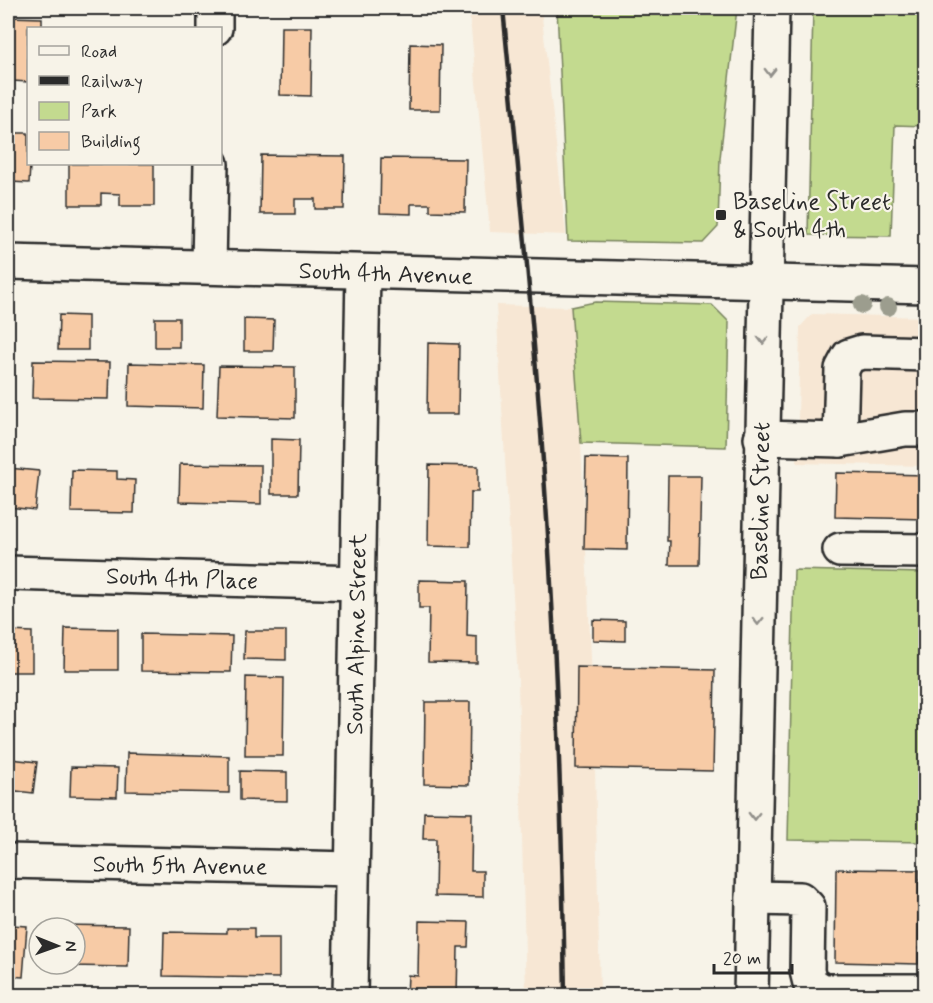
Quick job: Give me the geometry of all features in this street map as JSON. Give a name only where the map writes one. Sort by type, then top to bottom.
[{"type":"main road","points":[[214,27],[215,8]]},
{"type":"main road","name":"Baseline Street","points":[[751,996],[761,438],[772,8]]},
{"type":"main road","points":[[209,267],[212,165]]},
{"type":"main road","name":"South 4th Avenue","points":[[8,262],[926,286]]},
{"type":"main road","name":"South Alpine Street","points":[[350,996],[363,272]]},
{"type":"main road","points":[[840,440],[842,369],[849,356],[862,352],[926,354]]},
{"type":"main road","points":[[761,438],[840,440],[905,429],[926,429]]},
{"type":"main road","points":[[840,550],[926,551]]},
{"type":"main road","name":"South 4th Place","points":[[8,573],[357,583]]},
{"type":"main road","name":"South 5th Avenue","points":[[8,861],[352,868]]},
{"type":"main road","points":[[753,898],[800,899],[808,907],[807,970],[810,983],[823,991],[926,991]]},
{"type":"shaded area","points":[[469,8],[541,8],[566,235],[490,232]]},
{"type":"shaded area","points":[[496,305],[571,307],[581,443],[594,721],[600,995],[526,995],[518,681]]},
{"type":"shaded area","points":[[812,314],[925,317],[925,466],[797,463],[800,327]]},
{"type":"green space","points":[[557,8],[737,8],[720,158],[718,227],[703,243],[568,241]]},
{"type":"green space","points":[[813,9],[925,12],[925,126],[895,125],[891,236],[808,235]]},
{"type":"green space","points":[[595,302],[712,305],[729,322],[726,447],[581,443],[571,307]]},
{"type":"green space","points":[[794,570],[925,573],[925,842],[788,840]]},
{"type":"building","points":[[8,17],[42,18],[42,27],[27,27],[27,82],[13,81],[13,70],[8,70]]},
{"type":"building","points":[[281,27],[312,27],[311,96],[280,95]]},
{"type":"building","points":[[410,44],[441,45],[440,110],[409,110]]},
{"type":"building","points":[[8,133],[27,133],[27,165],[32,165],[30,166],[29,183],[11,182]]},
{"type":"building","points":[[261,155],[345,156],[344,209],[315,209],[315,199],[295,199],[295,214],[260,214]]},
{"type":"building","points":[[381,158],[466,159],[465,212],[430,211],[430,204],[411,204],[411,214],[380,213]]},
{"type":"building","points":[[69,165],[154,165],[154,206],[120,206],[120,194],[101,193],[101,205],[69,205]]},
{"type":"building","points":[[59,315],[88,316],[88,350],[58,350]]},
{"type":"building","points":[[155,318],[179,318],[179,347],[155,347]]},
{"type":"building","points":[[244,319],[274,320],[273,351],[244,351]]},
{"type":"building","points":[[428,343],[459,344],[458,414],[427,414]]},
{"type":"building","points":[[33,361],[110,362],[109,399],[32,398]]},
{"type":"building","points":[[129,363],[204,365],[203,408],[128,406]]},
{"type":"building","points":[[219,366],[295,367],[295,418],[217,416]]},
{"type":"building","points":[[271,439],[299,440],[298,494],[271,494]]},
{"type":"building","points":[[586,458],[628,459],[627,550],[584,549]]},
{"type":"building","points":[[180,464],[261,465],[261,504],[179,502]]},
{"type":"building","points":[[429,465],[478,466],[478,492],[471,492],[470,547],[428,546]]},
{"type":"building","points":[[8,468],[39,471],[35,510],[8,507]]},
{"type":"building","points":[[72,470],[117,471],[117,479],[135,480],[134,513],[71,512]]},
{"type":"building","points":[[836,473],[926,475],[926,519],[835,517]]},
{"type":"building","points":[[668,476],[701,476],[699,565],[669,565]]},
{"type":"building","points":[[419,580],[468,581],[467,636],[477,637],[477,663],[428,662],[429,608],[419,608]]},
{"type":"building","points":[[593,620],[625,621],[625,641],[593,640]]},
{"type":"building","points":[[65,628],[118,629],[118,670],[64,670]]},
{"type":"building","points":[[8,631],[32,632],[32,672],[8,672]]},
{"type":"building","points":[[245,631],[286,631],[286,660],[244,659]]},
{"type":"building","points":[[141,634],[232,636],[231,672],[141,671]]},
{"type":"building","points":[[577,667],[715,670],[713,771],[576,768]]},
{"type":"building","points":[[246,677],[284,678],[283,756],[245,756]]},
{"type":"building","points":[[425,702],[470,702],[469,785],[424,784]]},
{"type":"building","points":[[8,744],[12,744],[11,759],[37,762],[33,793],[8,790]]},
{"type":"building","points":[[127,753],[229,756],[229,793],[126,791]]},
{"type":"building","points":[[71,767],[118,768],[117,797],[70,796]]},
{"type":"building","points":[[240,771],[287,772],[287,801],[240,800]]},
{"type":"building","points":[[424,812],[472,813],[471,871],[483,871],[483,897],[435,896],[436,839],[423,839]]},
{"type":"building","points":[[836,869],[919,870],[918,964],[835,962]]},
{"type":"building","points":[[419,921],[469,922],[468,947],[458,947],[457,996],[407,996],[408,975],[418,976]]},
{"type":"building","points":[[11,925],[27,926],[23,977],[8,976],[8,930]]},
{"type":"building","points":[[87,925],[129,926],[128,967],[87,966]]},
{"type":"building","points":[[227,928],[254,928],[254,938],[279,938],[279,978],[163,976],[164,932],[227,933]]},
{"type":"railway","points":[[503,8],[545,483],[560,775],[565,996]]},
{"type":"place","name":"Baseline Street & South 4th","points":[[721,215]]}]
